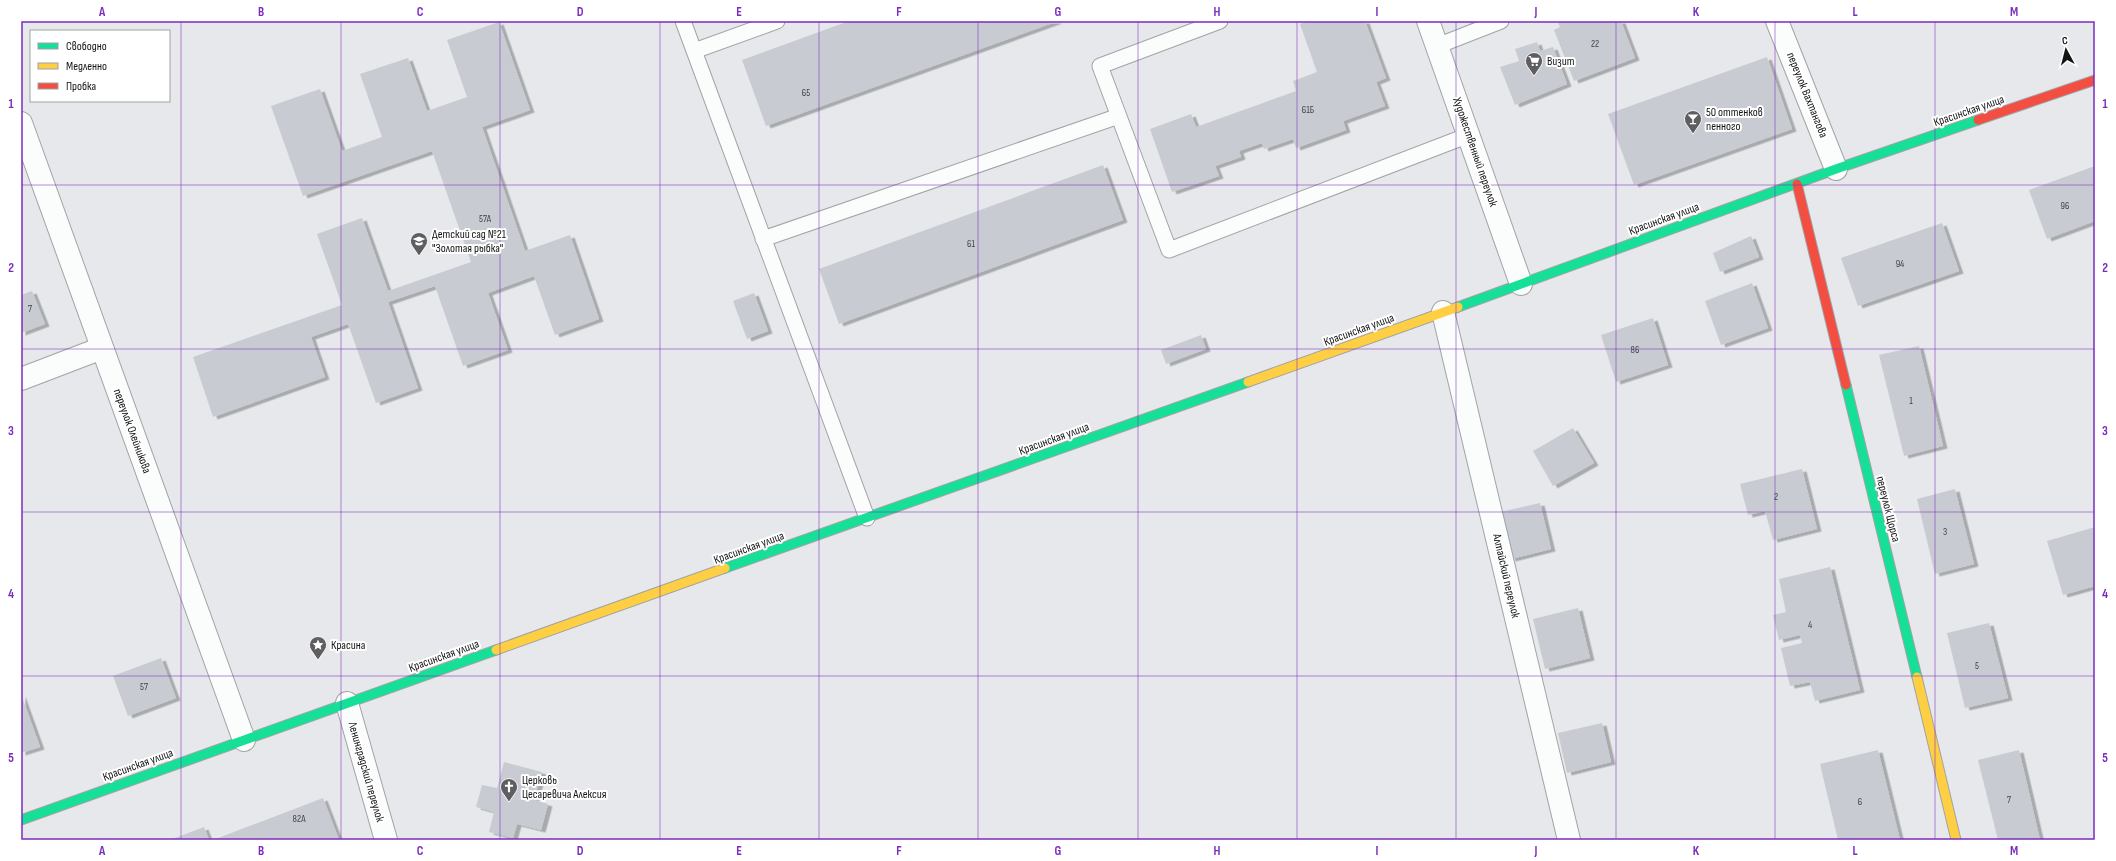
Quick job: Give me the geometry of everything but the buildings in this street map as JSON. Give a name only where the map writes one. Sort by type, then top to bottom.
[{"type":"main road","name":"Красинская улица","points":[[21,820],[1443,312],[1836,169],[2095,80]]},
{"type":"main road","name":"переулок Щорса","points":[[1797,184],[1956,840]]},
{"type":"street","name":"Художественный переулок","points":[[1428,21],[1521,284]]},
{"type":"street","name":"переулок Вахтангова","points":[[1777,21],[1836,169]]},
{"type":"street","name":"переулок Олейникова","points":[[21,123],[244,740]]},
{"type":"street","name":"Алтайский переулок","points":[[1443,312],[1568,840]]},
{"type":"street","points":[[21,379],[102,348]]},
{"type":"street","name":"Ленинградский переулок","points":[[347,703],[386,840]]},
{"type":"lane","points":[[683,21],[867,518]]},
{"type":"lane","points":[[694,50],[777,21]]},
{"type":"lane","points":[[1220,21],[1100,66],[1169,250],[1469,135]]},
{"type":"lane","points":[[1437,46],[1501,21]]},
{"type":"lane","points":[[764,239],[1119,116]]},
{"type":"traffic: fast","points":[[1458,307],[1836,169],[1978,120]]},
{"type":"traffic: fast","points":[[725,568],[1248,382]]},
{"type":"traffic: fast","points":[[1846,385],[1917,677]]},
{"type":"traffic: fast","points":[[21,820],[496,650]]},
{"type":"traffic: slow","points":[[1248,382],[1458,307]]},
{"type":"traffic: slow","points":[[496,650],[725,568]]},
{"type":"traffic: slow","points":[[1917,677],[1956,840]]},
{"type":"traffic: jam","points":[[1978,120],[2095,80]]},
{"type":"traffic: jam","points":[[1797,184],[1846,385]]},
{"type":"place","name":"Визит","points":[[1534,76]]},
{"type":"place","name":"50 оттенков пенного","points":[[1693,134]]},
{"type":"place","name":"Детский сад №21 \"Золотая рыбка\"","points":[[419,256]]},
{"type":"place","name":"Красина","points":[[318,660]]},
{"type":"place","name":"Церковь Цесаревича Алексия","points":[[509,802]]}]
